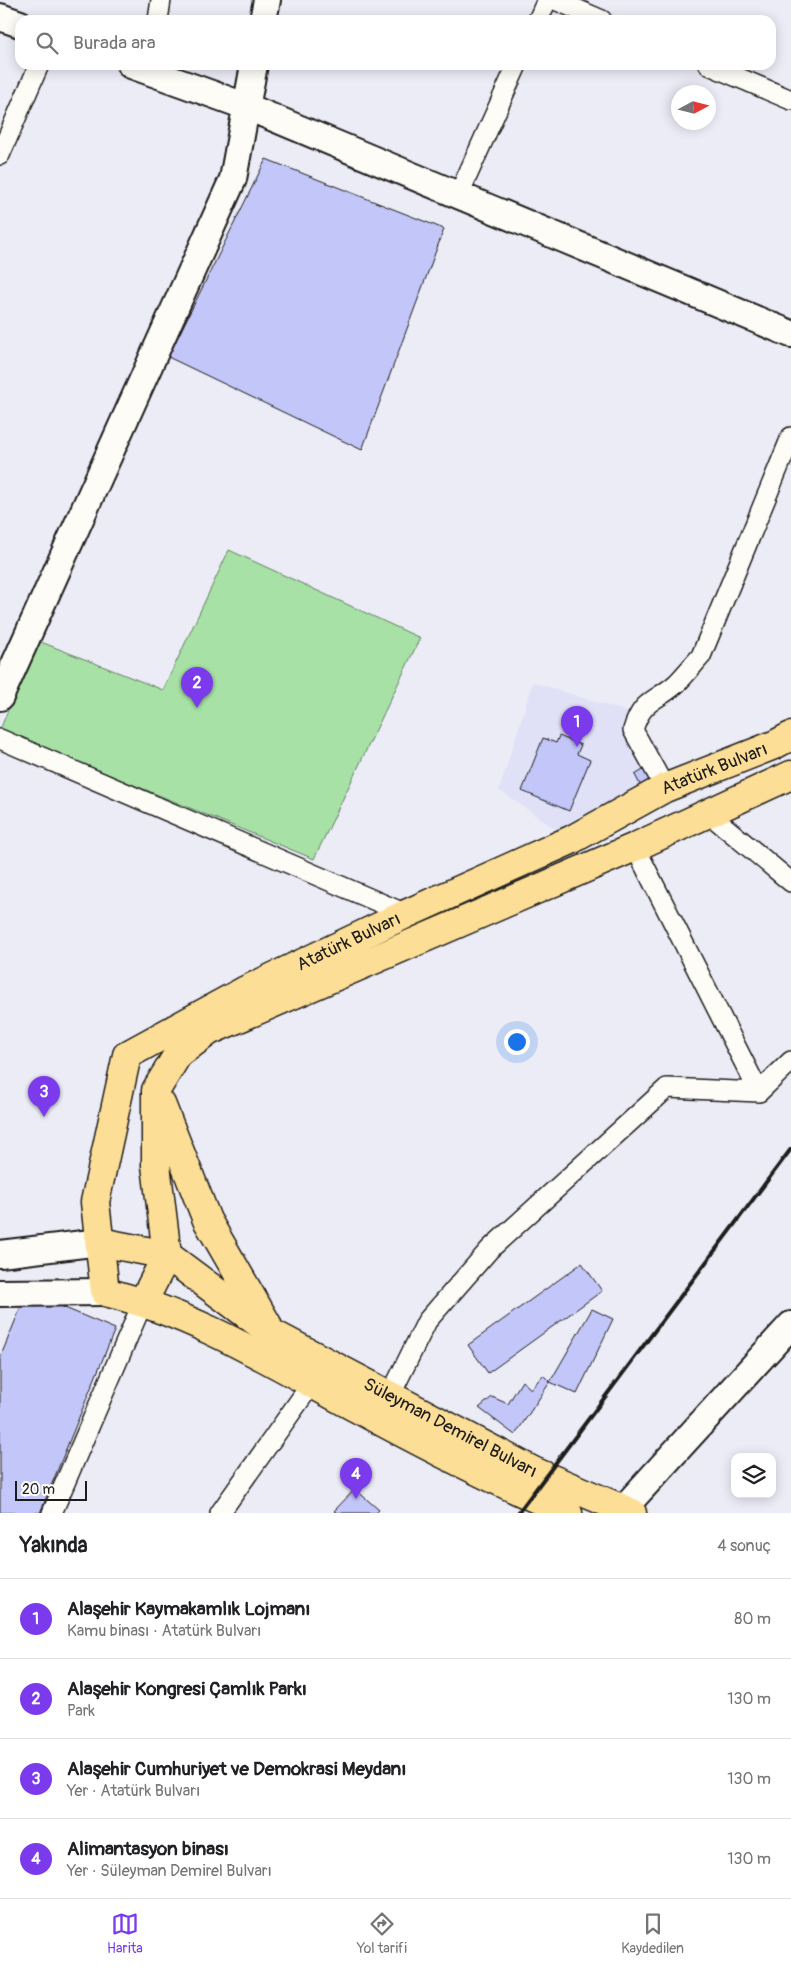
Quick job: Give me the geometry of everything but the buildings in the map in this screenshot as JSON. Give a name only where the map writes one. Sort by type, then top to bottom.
[{"type":"main road","name":"Atatürk Bulvarı","points":[[105,1292],[95,1202],[127,1055],[244,991],[406,914],[572,840],[665,788],[774,746],[791,736]]},
{"type":"main road","name":"Atatürk Bulvarı","points":[[156,1090],[178,1054],[209,1031],[635,847],[791,775]]},
{"type":"main road","points":[[143,1302],[167,1255],[156,1165],[156,1090]]},
{"type":"main road","points":[[156,1090],[207,1220],[266,1343]]},
{"type":"main road","points":[[100,1242],[167,1255],[266,1343]]},
{"type":"main road","points":[[105,1292],[143,1302],[266,1343]]},
{"type":"main road","name":"Süleyman Demirel Bulvarı","points":[[266,1343],[312,1383],[394,1428],[568,1513]]},
{"type":"main road","name":"Süleyman Demirel Bulvarı","points":[[266,1343],[390,1396],[534,1471],[627,1511]]},
{"type":"street","points":[[159,15],[161,0]]},
{"type":"street","points":[[264,15],[266,0]]},
{"type":"street","points":[[540,15],[546,0]]},
{"type":"street","points":[[555,0],[590,15]]},
{"type":"street","points":[[0,17],[15,22]]},
{"type":"street","points":[[0,155],[37,70]]},
{"type":"street","points":[[150,70],[246,106],[791,334]]},
{"type":"street","points":[[0,697],[233,179],[253,70]]},
{"type":"street","points":[[459,194],[515,70]]},
{"type":"street","points":[[721,70],[791,100]]},
{"type":"street","points":[[665,788],[633,730],[637,715],[646,704],[676,684],[701,656],[791,437]]},
{"type":"street","points":[[0,739],[406,914]]},
{"type":"street","points":[[708,813],[791,882]]},
{"type":"street","points":[[635,847],[759,1092]]},
{"type":"street","points":[[390,1396],[427,1321],[490,1248],[666,1088],[759,1092],[791,1061]]},
{"type":"street","points":[[0,1254],[100,1242]]},
{"type":"street","points":[[0,1293],[105,1292]]},
{"type":"street","points":[[52,1513],[143,1302]]},
{"type":"street","points":[[627,1511],[791,1326]]},
{"type":"street","points":[[220,1513],[312,1383]]},
{"type":"shaded area","points":[[533,682],[637,715],[665,788],[571,840],[499,790]]},
{"type":"green space","points":[[229,550],[420,638],[314,859],[0,730],[36,640],[163,690]]},
{"type":"railway","points":[[518,1513],[791,1149]]},
{"type":"place","name":"Alaşehir Kongresi Çamlık Parkı","points":[[197,708]]},
{"type":"place","name":"Alaşehir Kaymakamlık Lojmanı","points":[[577,747]]},
{"type":"place","name":"Alaşehir Cumhuriyet ve Demokrasi Meydanı","points":[[44,1117]]},
{"type":"place","name":"Alimantasyon binası","points":[[356,1499]]}]
